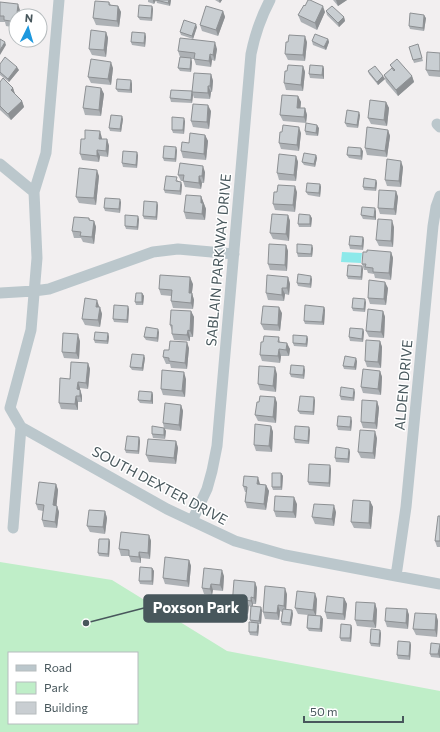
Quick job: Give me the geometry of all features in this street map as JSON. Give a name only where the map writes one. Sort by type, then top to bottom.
[{"type":"street","points":[[13,528],[21,427],[5,409],[31,330],[37,258],[34,192],[46,153],[59,0]]},
{"type":"street","name":"SABLAIN PARKWAY DRIVE","points":[[192,521],[207,489],[217,446],[251,54],[255,35],[270,0]]},
{"type":"street","points":[[0,164],[34,192]]},
{"type":"street","name":"ALDEN DRIVE","points":[[396,576],[406,507],[432,226],[440,196]]},
{"type":"street","points":[[0,293],[49,289],[153,252],[178,249],[234,254]]},
{"type":"street","name":"SOUTH DEXTER DRIVE","points":[[21,427],[167,509],[235,541],[285,555],[440,584]]},
{"type":"green space","points":[[0,562],[112,580],[227,651],[440,691],[440,732],[0,732]]},
{"type":"water","points":[[342,252],[362,253],[361,263],[341,262]]},
{"type":"building","points":[[156,0],[169,0],[168,3]]},
{"type":"building","points":[[308,0],[323,6],[315,23],[298,15]]},
{"type":"building","points":[[95,1],[109,2],[109,5],[118,6],[117,21],[93,18]]},
{"type":"building","points":[[0,2],[18,4],[18,8],[8,8],[8,21],[4,20],[4,16],[0,16]]},
{"type":"building","points":[[139,5],[152,6],[151,18],[138,17]]},
{"type":"building","points":[[206,6],[223,11],[216,30],[200,25]]},
{"type":"building","points":[[332,6],[344,17],[338,23],[326,11]]},
{"type":"building","points":[[410,13],[424,15],[423,28],[409,26]]},
{"type":"building","points":[[184,20],[196,24],[192,36],[180,32]]},
{"type":"building","points":[[91,30],[106,32],[104,50],[89,49]]},
{"type":"building","points":[[132,32],[145,33],[144,43],[131,42]]},
{"type":"building","points":[[315,34],[328,39],[324,47],[312,41]]},
{"type":"building","points":[[289,35],[305,36],[303,55],[285,54],[286,42],[288,42]]},
{"type":"building","points":[[180,38],[215,42],[213,55],[210,54],[209,61],[194,59],[195,53],[178,51]]},
{"type":"building","points":[[0,39],[5,42],[0,50]]},
{"type":"building","points":[[418,44],[422,58],[413,60],[409,47]]},
{"type":"building","points":[[427,52],[440,53],[440,71],[426,70]]},
{"type":"building","points":[[5,57],[17,67],[8,79],[0,72],[0,64]]},
{"type":"building","points":[[180,57],[191,58],[190,69],[178,68]]},
{"type":"building","points":[[91,59],[111,62],[108,79],[88,77]]},
{"type":"building","points":[[397,59],[412,76],[396,90],[384,75],[392,68],[394,71],[395,70],[390,65]]},
{"type":"building","points":[[288,65],[303,66],[301,85],[284,83],[285,71],[287,71]]},
{"type":"building","points":[[310,65],[323,66],[322,75],[309,74]]},
{"type":"building","points":[[375,66],[383,76],[377,82],[368,71]]},
{"type":"building","points":[[194,73],[211,74],[208,93],[192,92]]},
{"type":"building","points":[[3,78],[13,88],[11,90],[22,101],[8,114],[0,106],[0,82]]},
{"type":"building","points":[[117,79],[131,80],[130,90],[116,89]]},
{"type":"building","points":[[86,86],[101,88],[99,110],[83,108]]},
{"type":"building","points":[[171,90],[192,91],[191,100],[170,98]]},
{"type":"building","points":[[282,95],[298,96],[297,108],[305,108],[304,117],[280,115]]},
{"type":"building","points":[[370,100],[386,102],[384,120],[368,118]]},
{"type":"building","points":[[193,104],[208,105],[207,122],[191,121]]},
{"type":"building","points":[[347,110],[359,112],[357,125],[345,123]]},
{"type":"building","points":[[111,115],[122,116],[120,129],[109,128]]},
{"type":"building","points":[[172,117],[184,118],[183,130],[172,130]]},
{"type":"building","points":[[306,123],[317,125],[316,133],[305,131]]},
{"type":"building","points":[[283,125],[299,127],[297,145],[279,143],[280,132],[282,132]]},
{"type":"building","points":[[367,127],[388,130],[385,151],[365,148]]},
{"type":"building","points":[[85,130],[100,131],[99,139],[107,139],[106,151],[97,150],[97,156],[80,154],[81,139],[85,139]]},
{"type":"building","points":[[190,133],[205,135],[204,154],[181,151],[182,142],[189,143]]},
{"type":"building","points":[[164,146],[176,147],[175,159],[163,158]]},
{"type":"building","points":[[348,147],[361,148],[361,156],[347,155]]},
{"type":"building","points":[[123,151],[137,152],[136,165],[122,163]]},
{"type":"building","points":[[304,153],[316,155],[314,164],[302,162]]},
{"type":"building","points":[[279,154],[296,156],[294,175],[277,173]]},
{"type":"building","points":[[387,159],[401,161],[399,181],[385,180]]},
{"type":"building","points":[[180,163],[203,166],[202,176],[199,176],[199,183],[183,181],[184,175],[178,175]]},
{"type":"building","points":[[79,168],[97,170],[94,198],[76,197]]},
{"type":"building","points":[[166,176],[177,177],[176,181],[181,182],[180,191],[164,190]]},
{"type":"building","points":[[364,178],[376,180],[375,188],[363,187]]},
{"type":"building","points":[[307,183],[320,184],[319,193],[306,192]]},
{"type":"building","points":[[278,185],[295,186],[293,205],[273,204],[274,192],[277,192]]},
{"type":"building","points":[[379,190],[396,191],[394,209],[378,208]]},
{"type":"building","points":[[186,195],[201,196],[201,203],[203,203],[202,214],[184,212]]},
{"type":"building","points":[[105,198],[120,199],[119,209],[104,208]]},
{"type":"building","points":[[144,201],[157,202],[156,217],[143,216]]},
{"type":"building","points":[[362,207],[375,208],[374,217],[361,215]]},
{"type":"building","points":[[272,214],[288,215],[286,234],[270,233]]},
{"type":"building","points":[[299,214],[310,215],[310,224],[298,224]]},
{"type":"building","points":[[125,215],[138,216],[137,227],[125,226]]},
{"type":"building","points":[[74,217],[89,218],[89,220],[94,221],[92,237],[80,236],[81,232],[72,231]]},
{"type":"building","points":[[378,219],[392,220],[391,241],[376,240]]},
{"type":"building","points":[[350,236],[363,237],[362,246],[349,245]]},
{"type":"building","points":[[269,244],[286,245],[285,265],[268,264]]},
{"type":"building","points":[[297,244],[312,245],[311,254],[297,253]]},
{"type":"building","points":[[367,250],[391,252],[389,273],[373,272],[373,268],[365,267],[366,264],[362,264],[363,252],[367,252]]},
{"type":"building","points":[[348,265],[362,266],[361,277],[347,276]]},
{"type":"building","points":[[298,274],[311,276],[310,284],[297,283]]},
{"type":"building","points":[[160,275],[190,277],[189,293],[192,293],[191,303],[171,301],[172,290],[159,289]]},
{"type":"building","points":[[267,275],[288,277],[287,288],[282,288],[282,295],[266,293]]},
{"type":"building","points":[[369,280],[385,282],[384,299],[368,298]]},
{"type":"building","points":[[136,293],[142,293],[142,302],[135,302]]},
{"type":"building","points":[[85,298],[97,300],[96,307],[100,307],[98,320],[82,319]]},
{"type":"building","points":[[353,298],[365,299],[364,309],[352,308]]},
{"type":"building","points":[[114,305],[128,306],[127,320],[113,319]]},
{"type":"building","points":[[305,305],[324,307],[322,322],[304,321]]},
{"type":"building","points":[[263,306],[279,307],[278,325],[261,324]]},
{"type":"building","points":[[368,309],[383,311],[381,332],[366,331]]},
{"type":"building","points":[[171,310],[191,311],[190,331],[188,330],[187,335],[172,334],[172,325],[170,325]]},
{"type":"building","points":[[146,327],[158,329],[157,338],[144,337]]},
{"type":"building","points":[[350,328],[363,329],[362,339],[349,337]]},
{"type":"building","points":[[95,332],[108,333],[107,341],[94,340]]},
{"type":"building","points":[[63,333],[78,334],[76,353],[62,352]]},
{"type":"building","points":[[293,335],[307,336],[306,344],[293,343]]},
{"type":"building","points":[[264,336],[279,337],[278,342],[287,343],[286,350],[279,349],[278,356],[260,355],[261,342],[263,342]]},
{"type":"building","points":[[366,340],[380,341],[378,362],[365,361]]},
{"type":"building","points":[[170,341],[187,342],[185,363],[169,361],[169,358],[163,357],[164,350],[169,350]]},
{"type":"building","points":[[132,354],[144,355],[142,368],[130,367]]},
{"type":"building","points":[[345,356],[356,358],[354,367],[343,366]]},
{"type":"building","points":[[71,362],[88,363],[86,383],[78,382],[77,389],[80,390],[80,396],[76,396],[75,404],[59,403],[60,378],[70,379]]},
{"type":"building","points":[[291,365],[304,366],[303,375],[290,374]]},
{"type":"building","points":[[259,366],[275,367],[273,386],[258,384]]},
{"type":"building","points":[[363,369],[380,371],[378,389],[361,387]]},
{"type":"building","points":[[162,370],[184,372],[182,391],[161,389]]},
{"type":"building","points":[[341,387],[354,389],[353,398],[340,396]]},
{"type":"building","points":[[139,391],[152,392],[151,401],[138,400]]},
{"type":"building","points":[[260,396],[275,397],[273,417],[255,415],[257,402],[259,402]]},
{"type":"building","points":[[300,396],[314,397],[313,412],[298,411]]},
{"type":"building","points":[[362,400],[377,401],[375,423],[361,422]]},
{"type":"building","points":[[165,403],[181,405],[179,425],[163,423]]},
{"type":"building","points":[[338,416],[351,417],[350,427],[337,426]]},
{"type":"building","points":[[255,424],[271,426],[269,446],[254,445]]},
{"type":"building","points":[[152,426],[164,428],[164,435],[152,434]]},
{"type":"building","points":[[295,426],[309,427],[308,441],[294,439]]},
{"type":"building","points":[[360,430],[375,431],[373,453],[358,452]]},
{"type":"building","points":[[127,436],[139,437],[138,451],[125,450]]},
{"type":"building","points":[[148,439],[176,441],[174,458],[146,455]]},
{"type":"building","points":[[336,447],[349,449],[348,459],[335,458]]},
{"type":"building","points":[[309,464],[330,465],[329,483],[308,482]]},
{"type":"building","points":[[272,473],[281,473],[281,487],[272,487]]},
{"type":"building","points":[[244,476],[258,477],[257,484],[266,485],[264,504],[245,502],[247,487],[243,486]]},
{"type":"building","points":[[39,482],[56,484],[53,505],[57,506],[55,522],[42,520],[44,505],[36,504]]},
{"type":"building","points":[[275,496],[294,497],[293,512],[274,511]]},
{"type":"building","points":[[353,500],[370,501],[369,523],[351,522]]},
{"type":"building","points":[[314,504],[334,505],[332,519],[312,517]]},
{"type":"building","points":[[89,510],[105,511],[103,527],[87,526]]},
{"type":"building","points":[[438,516],[440,516],[440,541],[435,541]]},
{"type":"building","points":[[121,532],[149,535],[148,553],[139,552],[139,557],[129,556],[129,550],[119,549]]},
{"type":"building","points":[[99,539],[109,539],[108,554],[98,553]]},
{"type":"building","points":[[165,557],[189,560],[187,581],[163,578]]},
{"type":"building","points":[[140,567],[152,568],[152,581],[139,581]]},
{"type":"building","points":[[204,568],[222,570],[220,585],[211,584],[210,589],[202,588]]},
{"type":"building","points":[[234,580],[255,582],[254,598],[251,597],[251,601],[246,600],[246,608],[232,606]]},
{"type":"building","points":[[265,586],[285,588],[284,606],[278,605],[277,613],[263,612]]},
{"type":"building","points":[[297,591],[315,593],[313,610],[295,608]]},
{"type":"building","points":[[327,596],[344,598],[343,614],[325,612]]},
{"type":"building","points":[[356,602],[375,603],[373,621],[355,620]]},
{"type":"building","points":[[251,606],[261,607],[259,621],[250,620]]},
{"type":"building","points":[[386,608],[407,609],[406,623],[385,621]]},
{"type":"building","points":[[283,609],[292,610],[290,623],[281,622]]},
{"type":"building","points":[[415,613],[436,614],[435,630],[413,629]]},
{"type":"building","points":[[308,615],[321,616],[320,629],[307,628]]},
{"type":"building","points":[[249,622],[258,623],[257,632],[249,632]]},
{"type":"building","points":[[341,624],[351,625],[350,638],[340,638]]},
{"type":"building","points":[[371,629],[380,630],[379,644],[370,643]]},
{"type":"building","points":[[398,641],[410,642],[409,656],[397,655]]},
{"type":"building","points":[[431,643],[440,644],[438,654],[430,654]]},
{"type":"place","name":"Poxson Park","points":[[86,623]]}]
